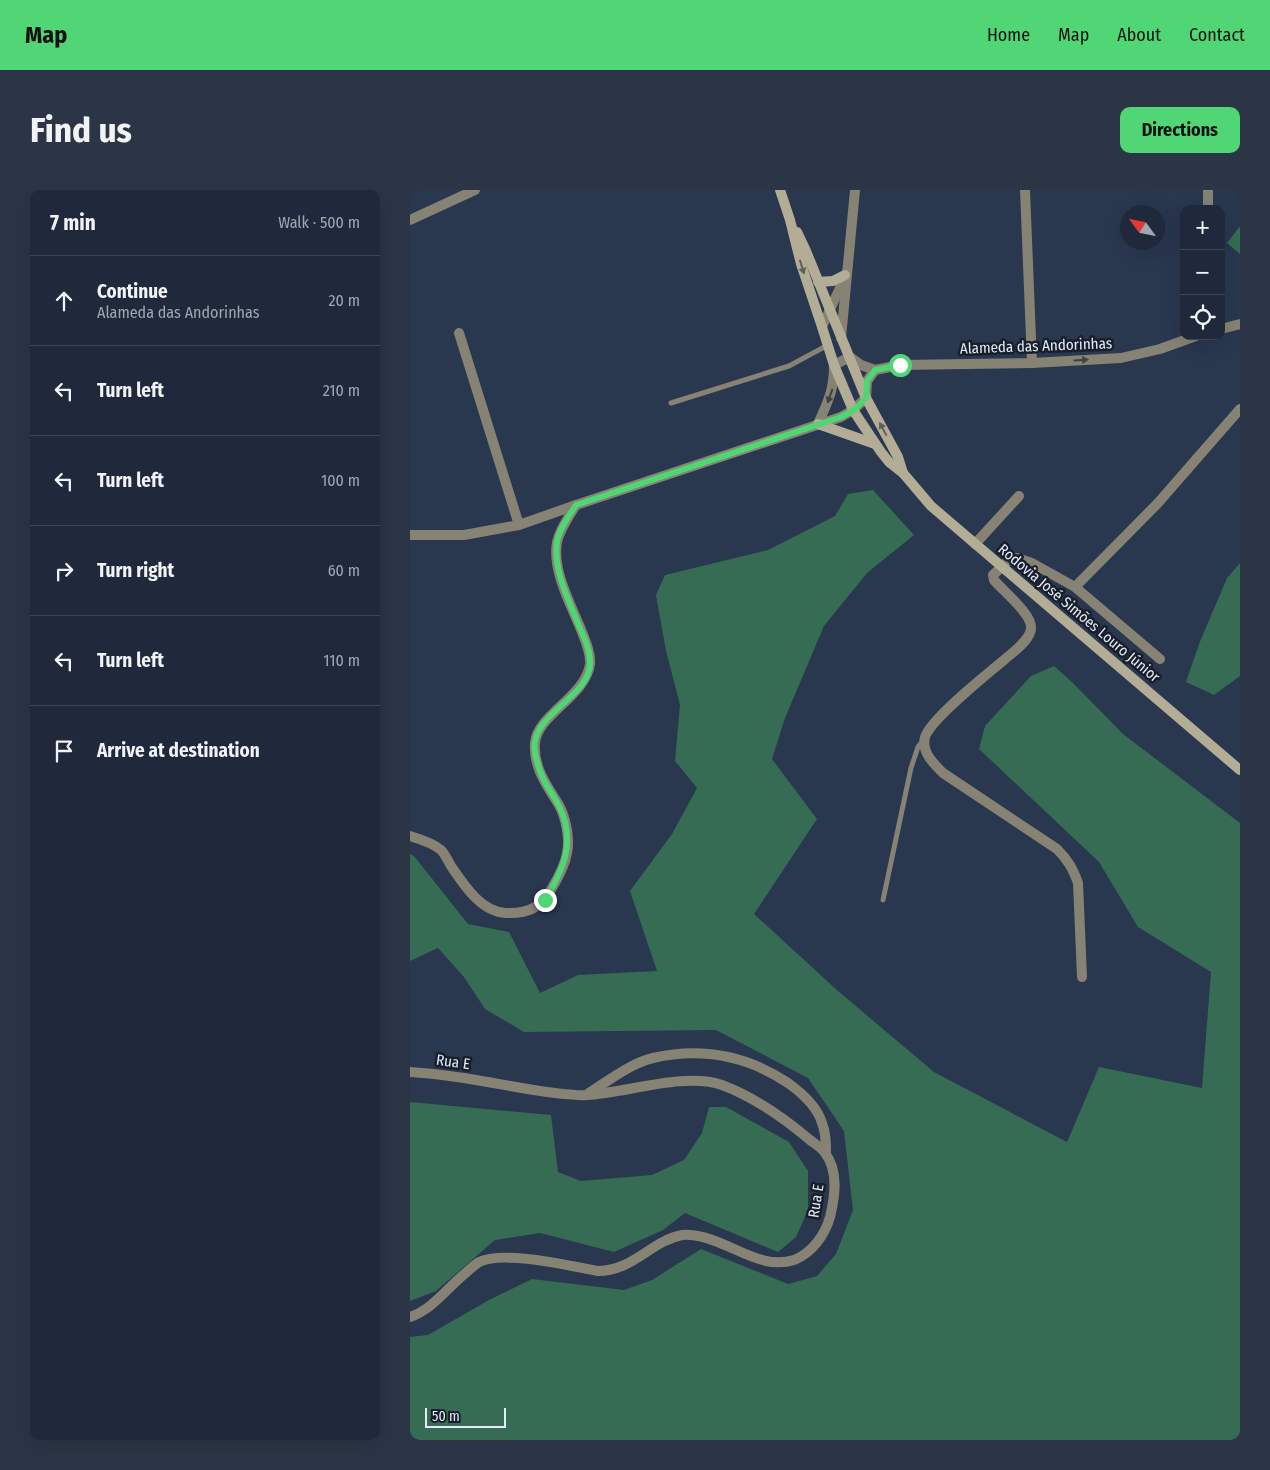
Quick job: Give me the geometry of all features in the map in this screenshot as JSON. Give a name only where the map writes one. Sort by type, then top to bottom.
[{"type":"main road","name":"Rodovia José Simões Louro Júnior","points":[[780,190],[834,365],[854,410],[875,444],[889,462],[903,473],[931,506],[1240,770]]},
{"type":"main road","name":"Rodovia José Simões Louro Júnior","points":[[790,220],[806,251],[866,398],[898,457],[903,473]]},
{"type":"main road","points":[[818,282],[833,282],[847,272]]},
{"type":"main road","points":[[818,424],[875,444]]},
{"type":"street","points":[[410,220],[476,190]]},
{"type":"street","points":[[841,338],[855,190]]},
{"type":"street","points":[[1025,190],[1032,363]]},
{"type":"street","points":[[1208,190],[1208,205]]},
{"type":"street","points":[[822,328],[842,287],[847,272]]},
{"type":"street","points":[[1225,328],[1240,324]]},
{"type":"street","points":[[459,333],[519,525]]},
{"type":"street","name":"Alameda das Andorinhas","points":[[875,370],[900,365],[1032,363],[1121,358],[1143,354],[1184,340]]},
{"type":"street","points":[[410,536],[464,534],[519,525],[841,417],[854,410],[866,398],[867,381],[875,370],[861,365],[850,357],[834,365],[832,395],[818,424]]},
{"type":"street","points":[[1074,586],[1158,503],[1240,409]]},
{"type":"street","points":[[975,544],[1019,496]]},
{"type":"street","points":[[410,836],[441,850],[476,898],[486,907],[505,914],[529,912],[545,900],[559,876],[567,853],[566,828],[560,808],[541,775],[535,757],[535,741],[540,729],[582,686],[588,674],[590,662],[587,646],[556,564],[557,541],[576,505]]},
{"type":"street","points":[[1082,976],[1078,883],[1074,869],[1057,849],[944,773],[932,761],[926,751],[925,738],[930,728],[942,715],[1015,651],[1028,636],[1031,629],[1029,620],[994,580],[993,575],[1008,561],[1017,558],[1032,562],[1074,586],[1160,659]]},
{"type":"street","points":[[586,1095],[616,1075],[650,1059],[676,1054],[702,1053],[726,1056],[752,1063],[799,1091],[811,1104],[822,1122],[826,1136],[826,1153]]},
{"type":"street","name":"Rua E","points":[[410,1072],[463,1078],[544,1092],[586,1095],[679,1082],[719,1084],[744,1095],[785,1121],[826,1153],[836,1182],[833,1205],[827,1226],[807,1253],[793,1260],[775,1262],[758,1259],[713,1240],[685,1234],[664,1241],[631,1262],[610,1271],[598,1271],[514,1258],[492,1258],[474,1266],[432,1305],[418,1315],[410,1317]]},
{"type":"lane","points":[[671,403],[789,366],[828,346]]},
{"type":"lane","points":[[883,900],[911,768],[918,747],[925,738]]},
{"type":"green space","points":[[1240,226],[1240,254],[1227,243]]},
{"type":"green space","points":[[873,490],[914,535],[867,573],[824,626],[785,718],[772,759],[817,819],[754,914],[838,991],[934,1072],[1067,1142],[1099,1067],[1202,1088],[1211,972],[1138,927],[1099,862],[979,749],[985,726],[1031,676],[1054,666],[1123,734],[1240,823],[1240,1440],[410,1440],[410,1337],[428,1335],[489,1300],[532,1279],[624,1290],[652,1280],[701,1249],[788,1284],[817,1276],[836,1254],[853,1210],[844,1131],[808,1078],[716,1030],[524,1032],[485,1009],[464,977],[438,948],[410,961],[410,854],[414,856],[468,924],[509,932],[540,993],[578,975],[657,971],[630,891],[672,834],[697,788],[675,761],[680,705],[666,651],[656,595],[665,575],[768,550],[835,516],[848,494]]},
{"type":"green space","points":[[1240,563],[1240,676],[1214,695],[1186,682],[1199,644],[1227,578]]},
{"type":"green space","points":[[410,1102],[551,1115],[558,1172],[581,1181],[652,1175],[684,1160],[702,1133],[709,1107],[726,1107],[789,1142],[808,1171],[808,1210],[796,1237],[778,1252],[685,1213],[663,1230],[614,1252],[540,1233],[495,1240],[436,1291],[410,1301]]},
{"type":"route","points":[[545,900],[559,876],[567,853],[566,828],[560,808],[541,775],[535,757],[535,741],[540,729],[557,709],[582,686],[588,674],[590,662],[587,646],[556,564],[557,541],[576,505],[841,417],[854,410],[866,398],[867,381],[875,370],[900,365]]}]
